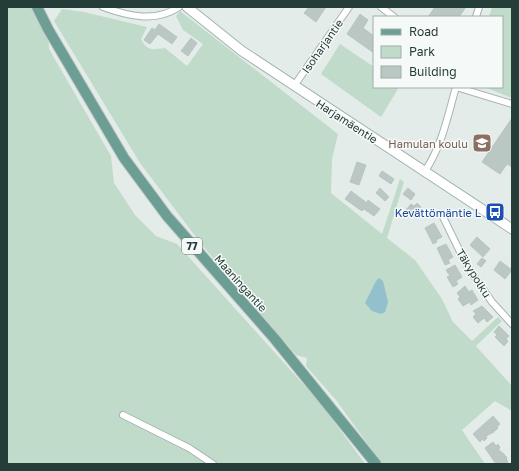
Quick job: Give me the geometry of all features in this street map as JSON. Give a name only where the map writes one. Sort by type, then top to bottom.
[{"type":"main road","name":"Maaningantie","points":[[37,7],[48,29],[124,158],[183,236],[274,338],[376,464]]},
{"type":"street","points":[[104,7],[120,14],[140,16],[162,14],[179,7]]},
{"type":"street","name":"Harjamäentie","points":[[187,7],[242,50],[294,86],[512,229]]},
{"type":"street","name":"Isoharjantie","points":[[294,86],[349,7]]},
{"type":"street","points":[[381,7],[393,16]]},
{"type":"street","points":[[424,171],[431,162],[444,130],[456,88]]},
{"type":"street","points":[[459,88],[512,104]]},
{"type":"street","name":"Täkypolku","points":[[443,218],[467,266],[492,302],[512,324]]},
{"type":"street","points":[[123,415],[189,448],[213,464]]},
{"type":"green space","points":[[7,7],[37,7],[48,29],[49,49],[111,156],[114,183],[135,215],[156,236],[177,244],[322,405],[365,464],[7,464]]},
{"type":"green space","points":[[492,7],[512,7],[512,98],[487,88],[503,88],[503,16],[489,16]]},
{"type":"green space","points":[[62,9],[84,12],[147,27],[141,39],[145,46],[150,49],[165,48],[187,66],[203,44],[183,30],[176,16],[180,11],[338,134],[332,159],[331,193],[382,234],[400,179],[404,182],[387,238],[415,260],[442,299],[453,322],[472,341],[498,317],[502,321],[476,346],[512,386],[512,411],[495,401],[462,430],[485,464],[382,464],[336,400],[306,366],[307,358],[296,355],[202,245],[140,163],[54,21]]},
{"type":"green space","points":[[340,44],[373,66],[373,88],[398,88],[381,117],[321,74]]},
{"type":"water","points":[[379,278],[383,281],[388,302],[385,312],[381,314],[372,311],[365,303]]},
{"type":"building","points":[[309,7],[326,7],[316,22],[304,13]]},
{"type":"building","points":[[435,7],[466,7],[460,16],[429,16]]},
{"type":"building","points":[[360,14],[368,20],[363,28],[373,35],[373,52],[347,34]]},
{"type":"building","points":[[159,24],[177,37],[172,44],[158,34],[150,44],[144,40],[152,28],[155,30]]},
{"type":"building","points":[[191,38],[197,43],[188,56],[181,51]]},
{"type":"building","points":[[512,118],[512,167],[507,164],[500,174],[482,162]]},
{"type":"building","points":[[357,162],[366,165],[359,185],[350,182]]},
{"type":"building","points":[[382,171],[394,179],[391,184],[379,176]]},
{"type":"building","points":[[380,188],[389,197],[385,201],[376,193]]},
{"type":"building","points":[[408,188],[415,194],[411,200],[403,194]]},
{"type":"building","points":[[351,191],[367,203],[368,200],[380,209],[374,216],[364,209],[362,211],[345,199]]},
{"type":"building","points":[[417,203],[421,207],[419,209],[422,213],[419,218],[416,218],[405,211],[411,204],[414,206]]},
{"type":"building","points":[[434,223],[442,237],[436,240],[437,242],[433,244],[425,228]]},
{"type":"building","points":[[477,237],[490,249],[483,257],[470,245]]},
{"type":"building","points":[[446,244],[453,257],[448,260],[450,263],[445,265],[437,248]]},
{"type":"building","points":[[482,258],[486,261],[481,267],[477,264]]},
{"type":"building","points":[[500,261],[512,270],[505,279],[494,270]]},
{"type":"building","points":[[455,265],[462,277],[456,281],[458,284],[453,287],[447,277],[450,276],[446,270]]},
{"type":"building","points":[[465,286],[469,292],[472,290],[478,300],[471,305],[470,302],[463,306],[458,299],[460,297],[457,293]]},
{"type":"building","points":[[482,306],[493,317],[487,322],[484,318],[478,323],[473,317],[476,314],[473,311]]},
{"type":"building","points":[[499,326],[509,336],[506,339],[508,341],[504,346],[495,337],[497,335],[494,332]]},
{"type":"building","points":[[493,416],[500,424],[497,427],[498,428],[486,436],[487,438],[484,441],[482,439],[480,442],[473,434]]},
{"type":"building","points":[[493,442],[496,446],[498,444],[500,448],[498,449],[505,455],[504,458],[506,456],[508,464],[496,464],[485,448]]},
{"type":"place","name":"Hamulan koulu","points":[[482,143]]},
{"type":"place","name":"Kevättömäntie L","points":[[495,212]]}]
